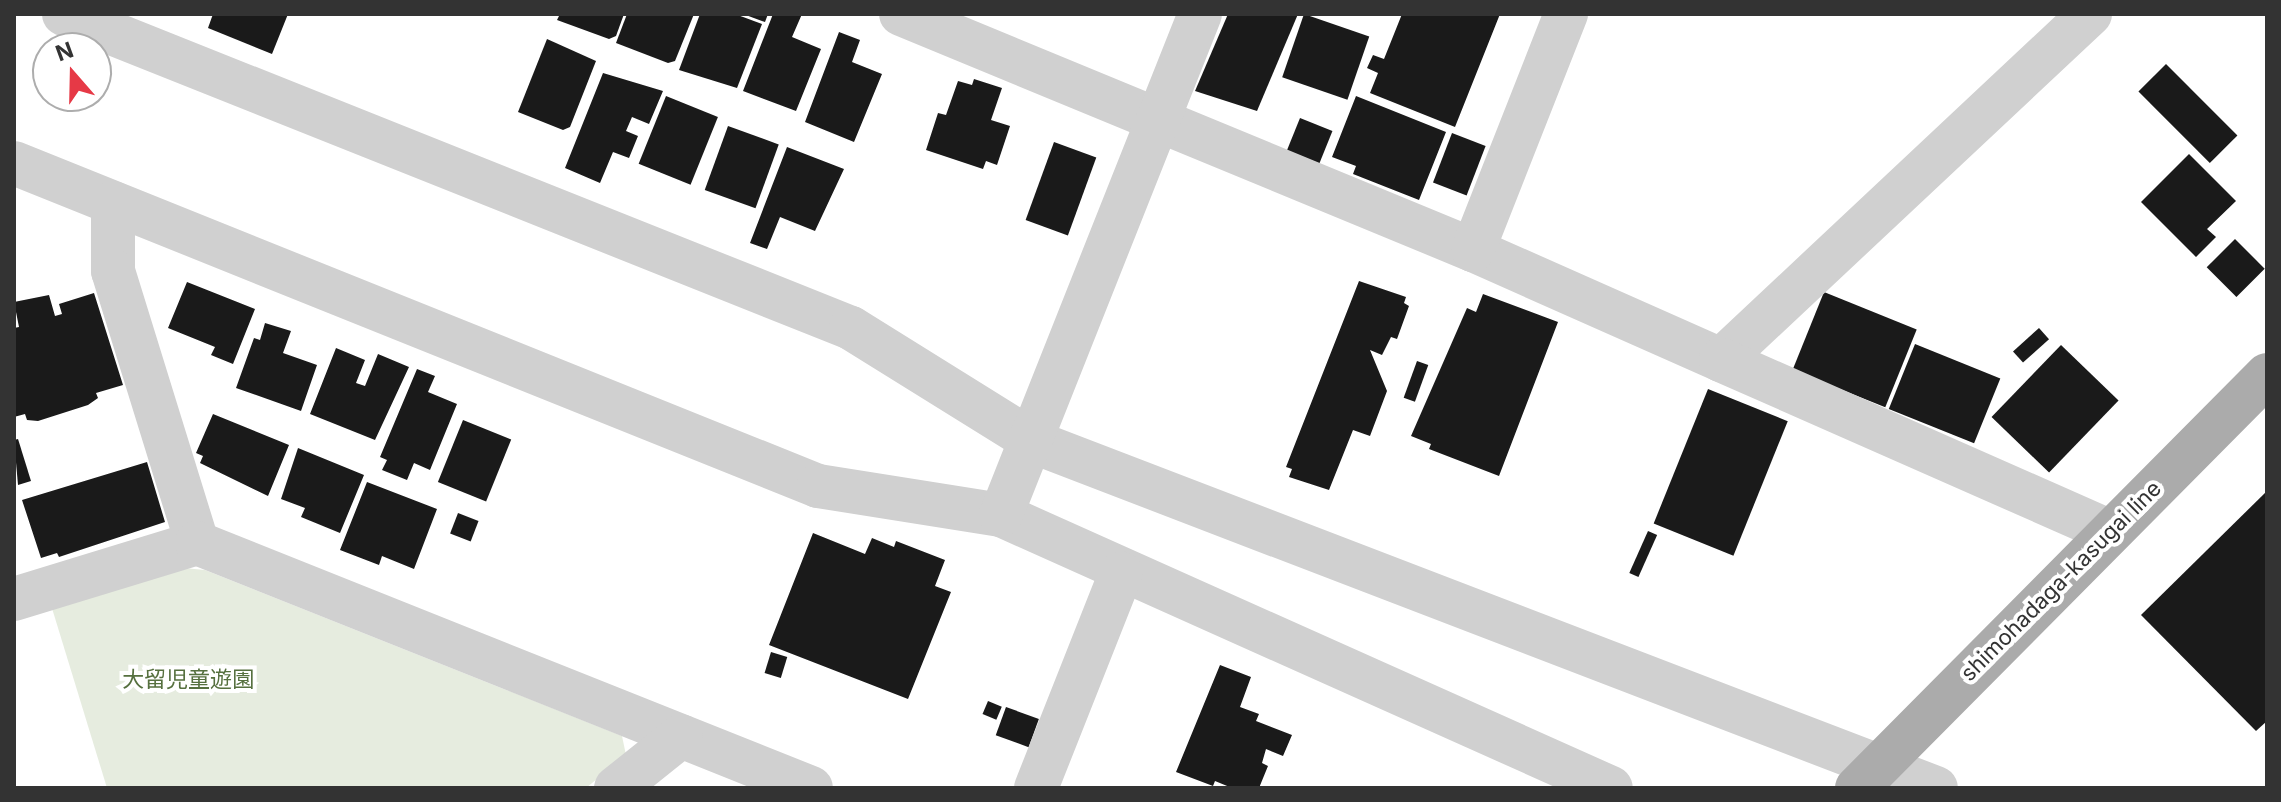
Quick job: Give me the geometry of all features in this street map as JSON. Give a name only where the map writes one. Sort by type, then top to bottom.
[{"type":"main road","name":"shimohadaga-kasugai line","points":[[1868,777],[2267,375]]},
{"type":"street","points":[[64,14],[851,328],[1034,442],[1868,777],[1936,788]]},
{"type":"street","points":[[901,14],[1157,123],[1473,250],[2109,531]]},
{"type":"street","points":[[1001,515],[1034,442],[1200,14]]},
{"type":"street","points":[[1473,250],[1566,14]]},
{"type":"street","points":[[1721,360],[2090,14]]},
{"type":"street","points":[[14,163],[818,486],[1001,515],[1121,573],[1611,788]]},
{"type":"street","points":[[113,203],[113,271],[197,543]]},
{"type":"street","points":[[14,599],[197,543],[811,788]]},
{"type":"street","points":[[1036,788],[1121,573]]},
{"type":"street","points":[[616,788],[681,736]]},
{"type":"green space","name":"大留児童遊園","points":[[173,567],[205,570],[622,736],[626,755],[586,788],[107,788],[51,605]]},
{"type":"building","points":[[213,14],[288,14],[272,54],[208,28]]},
{"type":"building","points":[[560,14],[624,14],[616,36],[609,39],[557,20]]},
{"type":"building","points":[[627,14],[694,14],[675,61],[668,63],[616,43]]},
{"type":"building","points":[[700,14],[735,14],[762,24],[737,88],[679,70]]},
{"type":"building","points":[[743,14],[768,14],[765,22]]},
{"type":"building","points":[[773,14],[802,14],[792,37],[821,49],[796,111],[743,91]]},
{"type":"building","points":[[1228,14],[1298,14],[1257,111],[1195,91]]},
{"type":"building","points":[[1304,14],[1369,36],[1347,100],[1282,77]]},
{"type":"building","points":[[1402,14],[1500,14],[1455,127],[1370,93],[1378,73],[1367,68],[1373,55],[1384,59]]},
{"type":"building","points":[[839,32],[860,40],[852,62],[882,74],[854,142],[805,122]]},
{"type":"building","points":[[547,39],[596,61],[570,127],[563,130],[518,112]]},
{"type":"building","points":[[2166,64],[2237,135],[2210,163],[2138,92]]},
{"type":"building","points":[[603,73],[663,91],[649,124],[632,117],[626,131],[638,136],[629,158],[613,152],[600,183],[565,168]]},
{"type":"building","points":[[974,79],[1002,88],[991,120],[1010,126],[997,165],[986,161],[983,169],[926,150],[938,113],[946,115],[958,81],[972,85]]},
{"type":"building","points":[[666,96],[718,117],[691,185],[639,164]]},
{"type":"building","points":[[1356,96],[1446,132],[1419,200],[1353,174],[1356,166],[1332,157]]},
{"type":"building","points":[[1300,118],[1332,131],[1319,164],[1287,150]]},
{"type":"building","points":[[728,126],[779,144],[755,208],[705,190]]},
{"type":"building","points":[[1452,133],[1486,146],[1467,195],[1433,182]]},
{"type":"building","points":[[1054,142],[1096,157],[1068,235],[1026,220]]},
{"type":"building","points":[[787,147],[844,169],[815,231],[780,217],[767,249],[750,243]]},
{"type":"building","points":[[2189,154],[2236,201],[2207,229],[2216,237],[2196,257],[2141,202]]},
{"type":"building","points":[[2235,239],[2265,269],[2236,297],[2207,267]]},
{"type":"building","points":[[1359,281],[1406,297],[1404,303],[1409,306],[1397,339],[1391,337],[1382,355],[1370,350],[1387,391],[1370,436],[1353,430],[1329,490],[1289,477],[1292,469],[1286,467]]},
{"type":"building","points":[[187,282],[255,309],[233,364],[211,355],[215,347],[168,328]]},
{"type":"building","points":[[1824,292],[1917,329],[1885,407],[1793,370]]},
{"type":"building","points":[[94,293],[123,385],[96,393],[98,398],[88,405],[38,421],[27,420],[25,414],[14,417],[14,328],[19,327],[14,302],[49,295],[55,316],[62,314],[59,304]]},
{"type":"building","points":[[1483,294],[1558,322],[1499,476],[1429,449],[1431,444],[1411,436],[1467,308],[1476,312]]},
{"type":"building","points":[[265,323],[291,331],[283,353],[317,365],[301,411],[236,388],[254,338],[260,340]]},
{"type":"building","points":[[2039,328],[2049,339],[2023,363],[2013,351]]},
{"type":"building","points":[[1915,344],[2000,378],[1974,443],[1889,409]]},
{"type":"building","points":[[2061,345],[2119,401],[2049,473],[1992,417]]},
{"type":"building","points":[[336,348],[365,360],[356,383],[365,386],[378,354],[409,367],[375,440],[310,414]]},
{"type":"building","points":[[1417,361],[1428,365],[1415,402],[1404,398]]},
{"type":"building","points":[[417,369],[435,376],[428,392],[457,404],[430,470],[414,463],[407,480],[382,470],[387,460],[380,457]]},
{"type":"building","points":[[1708,389],[1788,421],[1733,556],[1654,523]]},
{"type":"building","points":[[213,414],[289,445],[268,496],[200,463],[203,456],[196,453]]},
{"type":"building","points":[[463,420],[511,439],[486,502],[438,482]]},
{"type":"building","points":[[18,439],[31,481],[18,485],[14,440]]},
{"type":"building","points":[[298,448],[364,475],[340,533],[301,517],[305,508],[281,499]]},
{"type":"building","points":[[147,462],[165,522],[59,557],[57,553],[41,558],[22,500]]},
{"type":"building","points":[[367,482],[437,509],[414,569],[382,556],[379,565],[340,550]]},
{"type":"building","points":[[2267,491],[2267,721],[2256,731],[2141,615]]},
{"type":"building","points":[[458,513],[479,521],[471,541],[450,534]]},
{"type":"building","points":[[1648,531],[1657,535],[1638,577],[1629,573]]},
{"type":"building","points":[[813,533],[865,554],[872,538],[894,547],[896,541],[945,560],[935,586],[951,592],[908,699],[769,645]]},
{"type":"building","points":[[771,652],[787,657],[781,678],[765,673]]},
{"type":"building","points":[[1220,665],[1251,677],[1240,707],[1259,714],[1256,721],[1292,735],[1283,756],[1266,749],[1262,763],[1268,766],[1259,788],[1232,788],[1215,781],[1213,786],[1176,772]]},
{"type":"building","points":[[988,701],[1002,707],[996,720],[983,714]]},
{"type":"building","points":[[1006,707],[1039,719],[1029,747],[996,735]]}]
